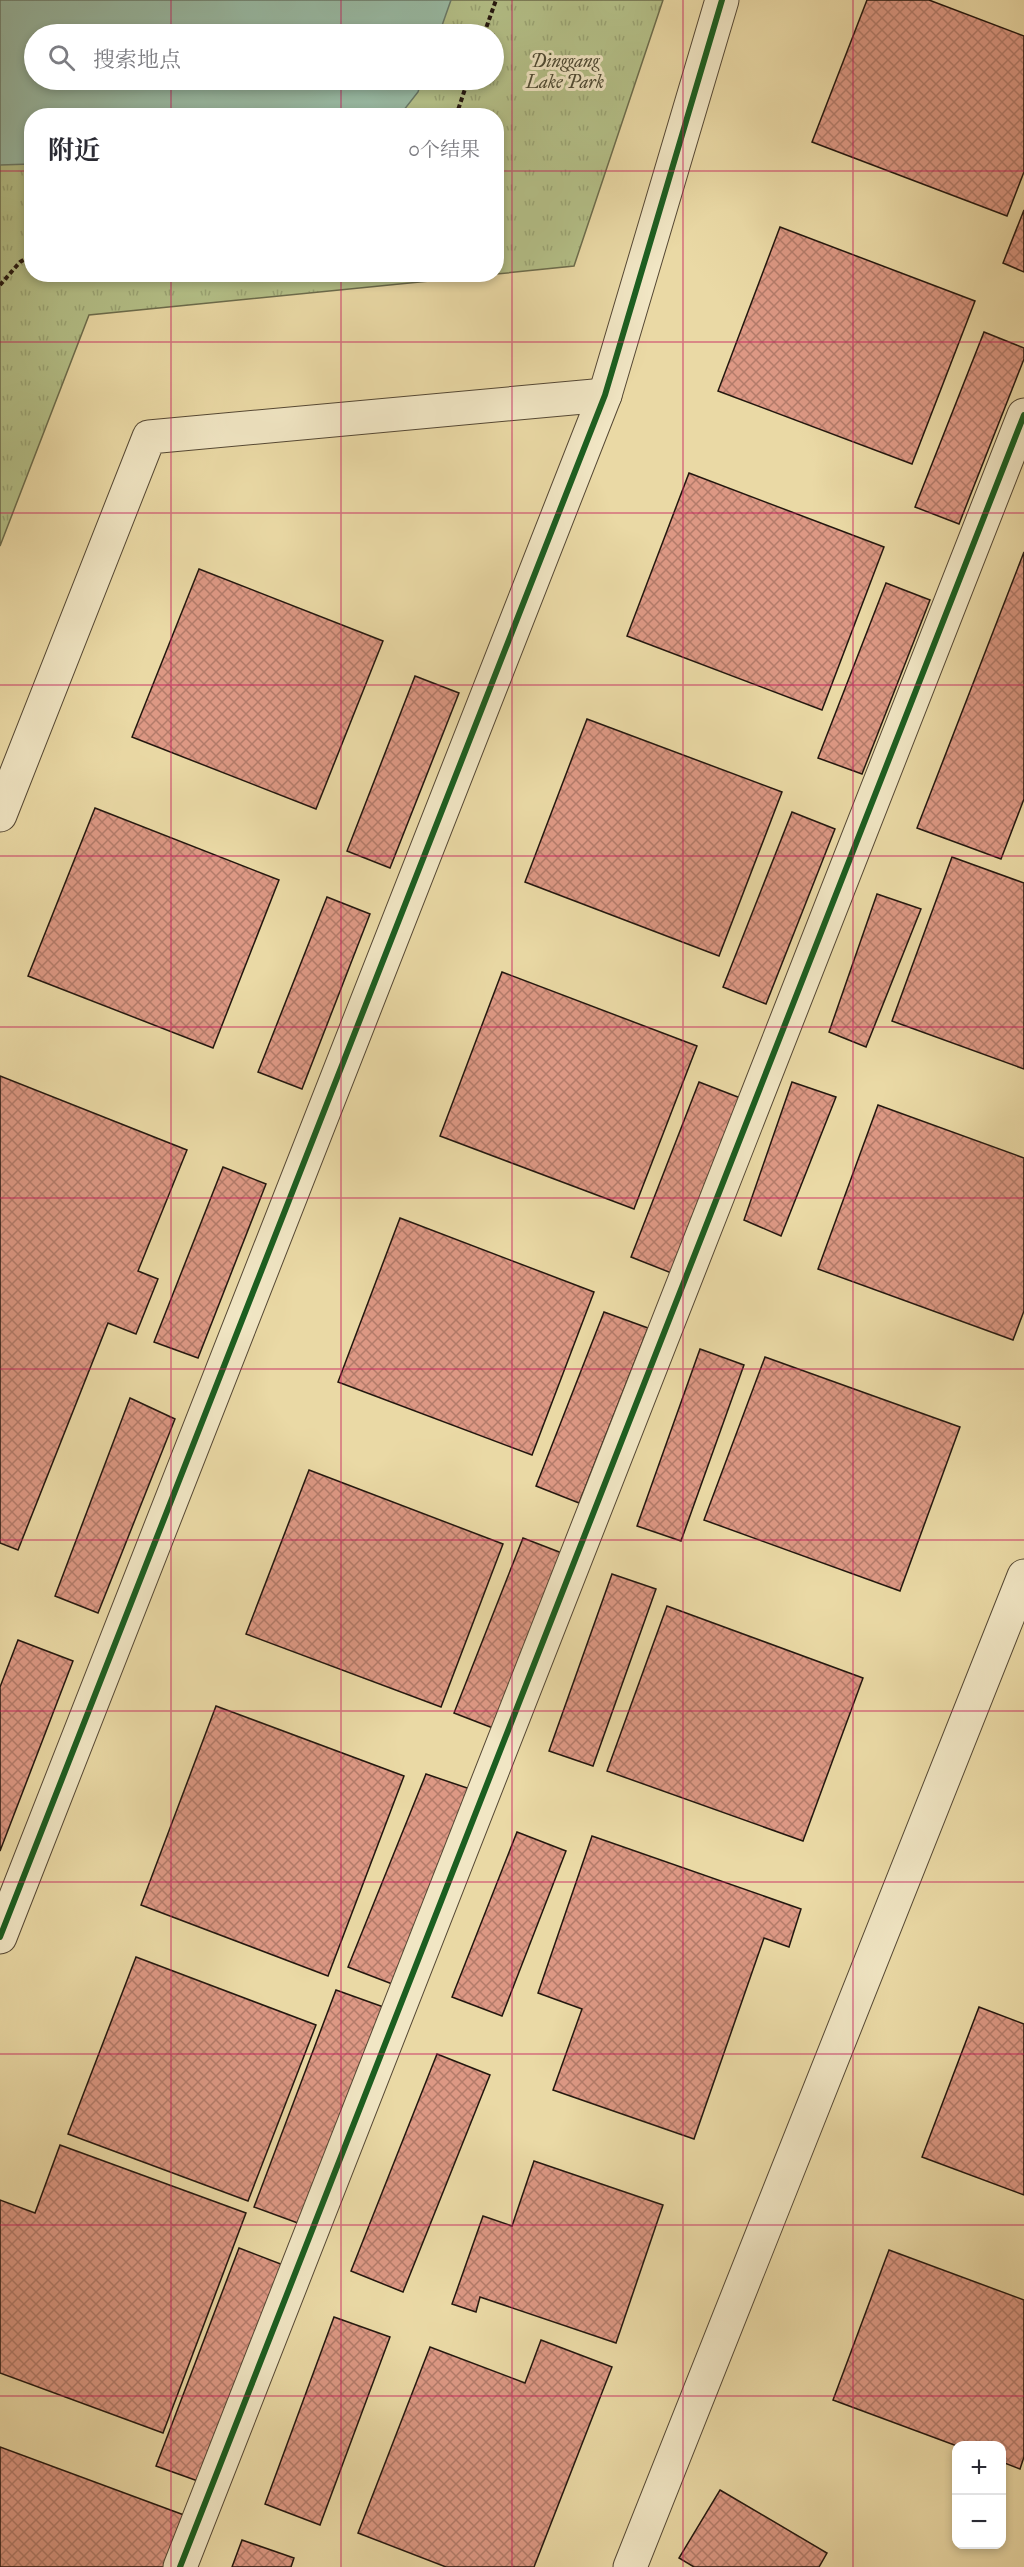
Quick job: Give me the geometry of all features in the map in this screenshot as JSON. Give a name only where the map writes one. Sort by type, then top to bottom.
[{"type":"street","points":[[0,1937],[605,395],[722,0]]},
{"type":"street","points":[[0,815],[149,436],[605,395]]},
{"type":"street","points":[[180,2567],[1024,415]]},
{"type":"street","points":[[630,2567],[1024,1576]]},
{"type":"path","points":[[488,24],[496,0]]},
{"type":"path","points":[[459,108],[465,90]]},
{"type":"path","points":[[0,285],[24,260]]},
{"type":"green space","name":"Dinggang Lake Park","points":[[0,0],[663,0],[574,266],[504,273],[504,108],[24,108],[24,282],[420,282],[89,315],[0,546]]},
{"type":"shaded area","points":[[0,0],[451,0],[443,24],[24,24],[24,90],[419,90],[405,108],[24,108],[24,164],[0,165]]},
{"type":"building","points":[[867,0],[929,0],[1024,36],[1024,172],[1007,216],[812,142]]},
{"type":"building","points":[[1024,210],[1024,272],[1003,263]]},
{"type":"building","points":[[780,227],[975,301],[912,464],[718,391]]},
{"type":"building","points":[[984,332],[1024,348],[1024,359],[959,524],[915,507]]},
{"type":"building","points":[[689,473],[884,547],[822,710],[627,636]]},
{"type":"building","points":[[1024,552],[1024,799],[1001,859],[917,828]]},
{"type":"building","points":[[199,569],[383,641],[316,809],[132,737]]},
{"type":"building","points":[[886,583],[930,600],[862,774],[818,758]]},
{"type":"building","points":[[415,676],[459,693],[390,868],[347,851]]},
{"type":"building","points":[[587,719],[782,792],[719,956],[525,882]]},
{"type":"building","points":[[95,808],[279,880],[213,1048],[28,976]]},
{"type":"building","points":[[792,812],[835,829],[766,1004],[723,987]]},
{"type":"building","points":[[952,857],[1024,883],[1024,1069],[892,1021]]},
{"type":"building","points":[[877,894],[921,909],[866,1047],[829,1032]]},
{"type":"building","points":[[327,897],[370,914],[302,1089],[258,1072]]},
{"type":"building","points":[[502,972],[697,1046],[634,1209],[440,1136]]},
{"type":"building","points":[[0,1076],[187,1150],[138,1271],[158,1279],[136,1334],[108,1323],[18,1550],[0,1543]]},
{"type":"building","points":[[699,1082],[743,1099],[674,1274],[631,1257]]},
{"type":"building","points":[[792,1082],[836,1097],[781,1236],[744,1220]]},
{"type":"building","points":[[878,1105],[1024,1158],[1024,1311],[1013,1340],[818,1269]]},
{"type":"building","points":[[223,1167],[266,1184],[198,1358],[154,1342]]},
{"type":"building","points":[[400,1218],[594,1292],[532,1455],[338,1382]]},
{"type":"building","points":[[604,1312],[648,1328],[579,1503],[536,1486]]},
{"type":"building","points":[[700,1349],[744,1365],[681,1541],[637,1526]]},
{"type":"building","points":[[765,1357],[960,1427],[900,1591],[704,1520]]},
{"type":"building","points":[[130,1398],[175,1419],[98,1613],[55,1596]]},
{"type":"building","points":[[309,1470],[503,1544],[441,1707],[246,1634]]},
{"type":"building","points":[[523,1538],[567,1555],[498,1730],[454,1713]]},
{"type":"building","points":[[612,1574],[656,1589],[593,1766],[549,1751]]},
{"type":"building","points":[[667,1606],[863,1678],[803,1841],[607,1771]]},
{"type":"building","points":[[18,1640],[73,1661],[0,1851],[0,1687]]},
{"type":"building","points":[[216,1706],[404,1776],[328,1976],[141,1905]]},
{"type":"building","points":[[426,1774],[473,1790],[400,1987],[348,1967]]},
{"type":"building","points":[[517,1832],[566,1851],[502,2016],[452,1997]]},
{"type":"building","points":[[592,1836],[801,1909],[789,1947],[764,1938],[694,2139],[553,2090],[582,2009],[538,1993]]},
{"type":"building","points":[[136,1957],[316,2025],[248,2201],[68,2134]]},
{"type":"building","points":[[336,1990],[389,2009],[306,2226],[254,2207]]},
{"type":"building","points":[[979,2007],[1024,2024],[1024,2195],[922,2157]]},
{"type":"building","points":[[437,2054],[490,2075],[403,2292],[351,2271]]},
{"type":"building","points":[[60,2145],[246,2213],[163,2433],[0,2373],[0,2200],[35,2213]]},
{"type":"building","points":[[534,2161],[663,2205],[616,2343],[480,2297],[476,2312],[452,2304],[483,2216],[512,2226]]},
{"type":"building","points":[[239,2248],[291,2268],[209,2485],[156,2466]]},
{"type":"building","points":[[889,2250],[1024,2300],[1024,2457],[1020,2469],[1006,2464],[1006,2441],[952,2441],[952,2444],[833,2400]]},
{"type":"building","points":[[334,2317],[390,2337],[320,2525],[265,2504]]},
{"type":"building","points":[[541,2340],[612,2367],[534,2567],[446,2567],[358,2533],[430,2347],[525,2383]]},
{"type":"building","points":[[0,2447],[184,2515],[165,2567],[0,2567]]},
{"type":"building","points":[[720,2490],[827,2553],[819,2567],[694,2567],[679,2558]]},
{"type":"building","points":[[242,2540],[294,2558],[291,2567],[232,2567]]},
{"type":"cycle path","points":[[0,1937],[605,395],[722,0]]},
{"type":"cycle path","points":[[180,2567],[1024,415]]}]
